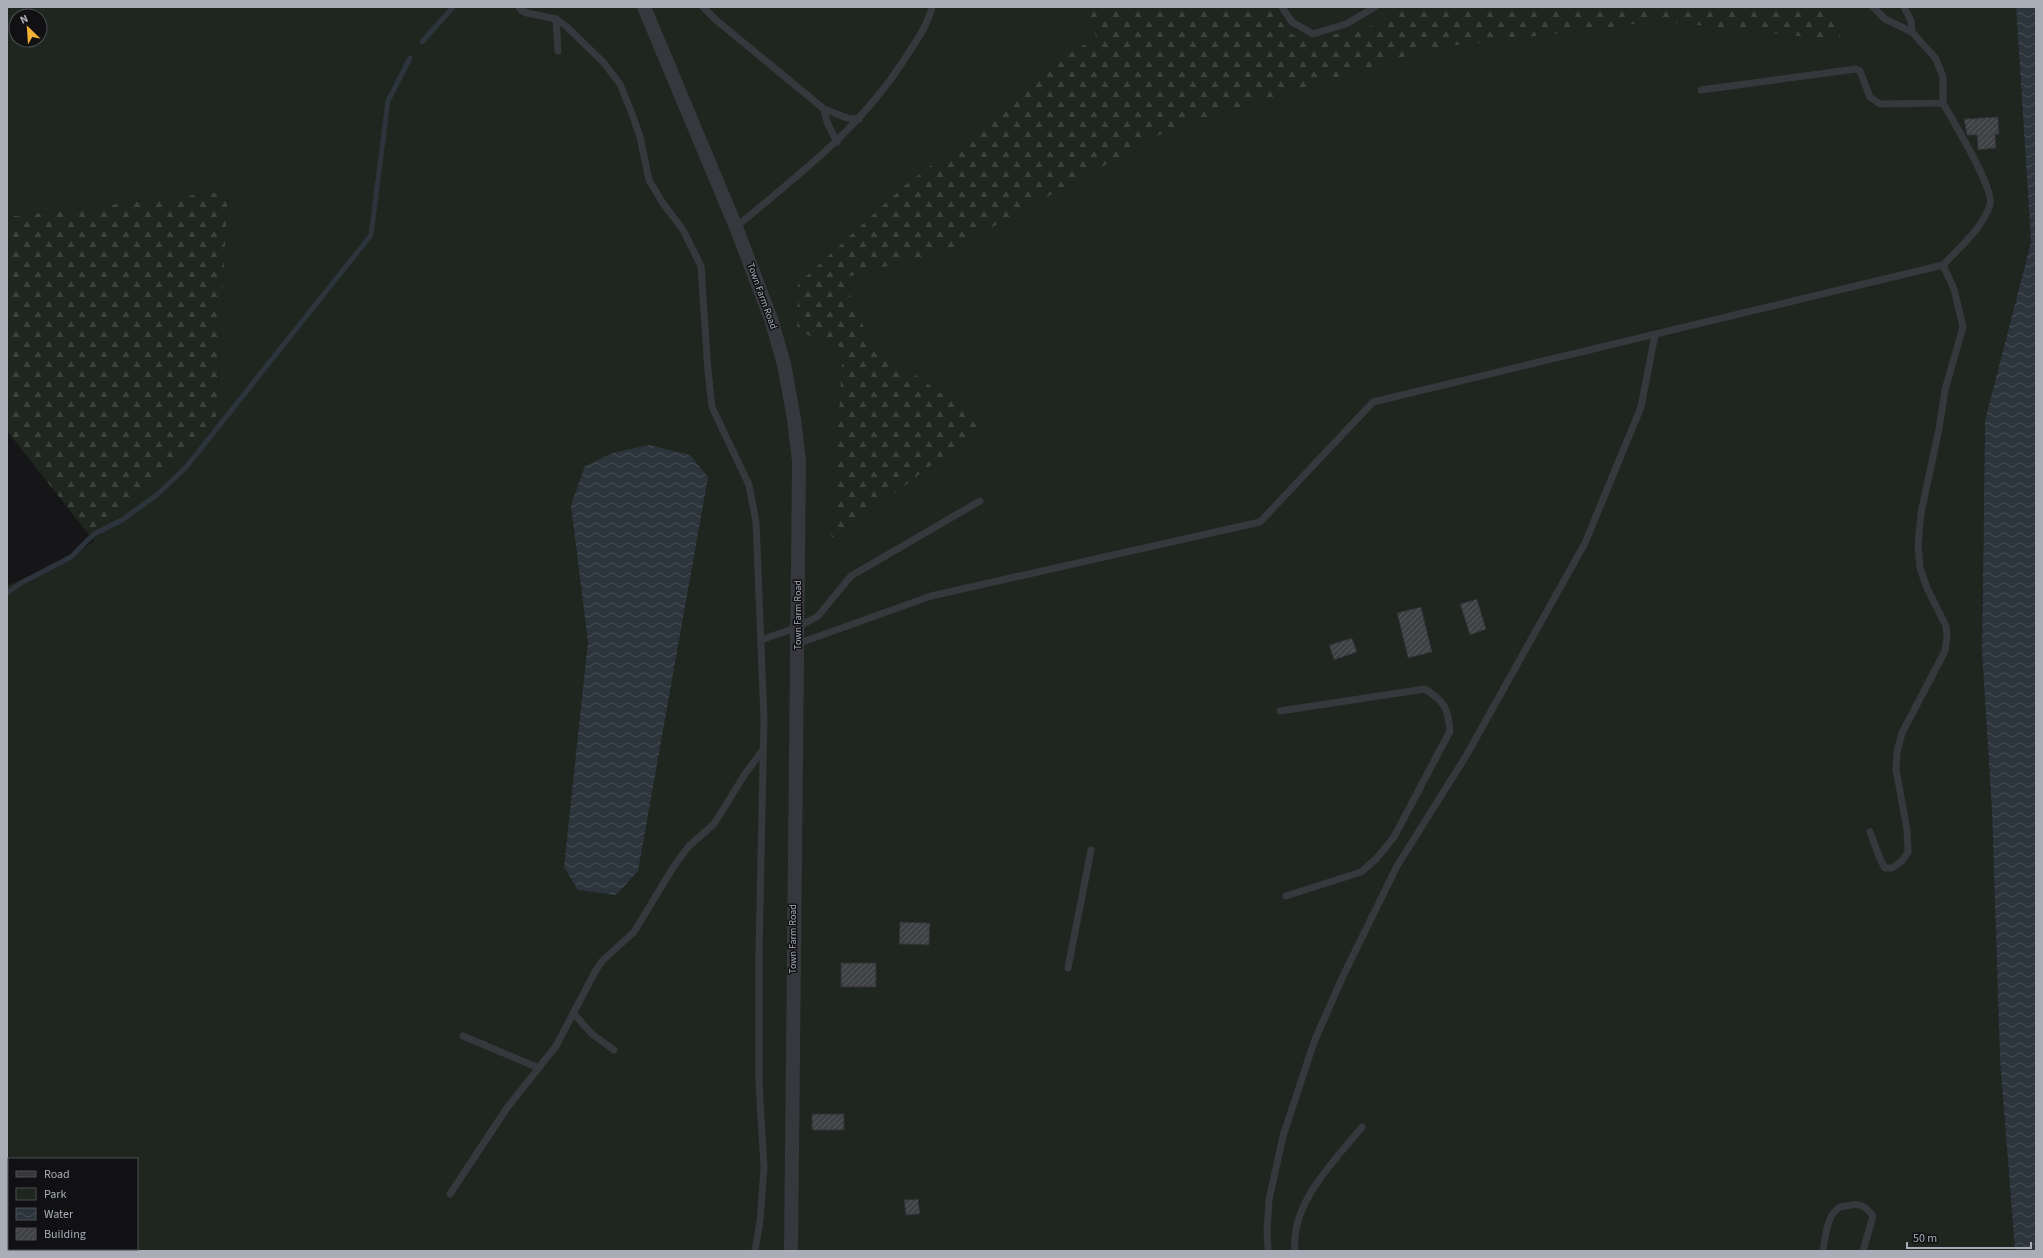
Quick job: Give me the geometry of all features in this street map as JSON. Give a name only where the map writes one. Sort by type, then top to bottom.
[{"type":"street","name":"Town Farm Road","points":[[644,7],[736,227],[773,326],[784,364],[794,419],[799,461],[791,1251]]},
{"type":"lane","points":[[519,7],[527,13],[556,19],[566,26],[604,63],[620,84],[640,137],[650,180],[662,202],[683,230],[700,266],[712,407],[749,485],[756,522],[761,640],[763,751],[759,952],[759,1061],[764,1167],[760,1221],[755,1251]]},
{"type":"lane","points":[[703,7],[716,20],[824,109],[847,118],[859,119]]},
{"type":"lane","points":[[736,227],[837,142],[878,98],[917,40],[932,7]]},
{"type":"lane","points":[[1282,7],[1292,22],[1313,34],[1346,24],[1376,7]]},
{"type":"lane","points":[[797,644],[930,596],[1260,522],[1373,402],[1943,265],[1974,232],[1990,204],[1988,185],[1943,103],[1943,77],[1936,59],[1912,32],[1885,19],[1873,7]]},
{"type":"lane","points":[[1904,7],[1911,21],[1912,32]]},
{"type":"lane","points":[[556,19],[558,51]]},
{"type":"lane","points":[[1701,90],[1856,69],[1860,71],[1870,96],[1880,104],[1943,103]]},
{"type":"lane","points":[[824,109],[827,122],[837,142]]},
{"type":"lane","points":[[1870,832],[1877,847],[1880,861],[1886,868],[1892,868],[1902,861],[1908,852],[1907,830],[1898,787],[1896,769],[1897,752],[1902,733],[1910,716],[1945,651],[1947,636],[1946,626],[1926,588],[1920,568],[1918,544],[1921,513],[1939,429],[1945,390],[1963,327],[1954,289],[1943,265]]},
{"type":"lane","points":[[1268,1251],[1267,1231],[1270,1200],[1283,1136],[1314,1042],[1343,976],[1397,866],[1466,756],[1585,543],[1641,406],[1655,335]]},
{"type":"lane","points":[[761,640],[798,628],[818,616],[851,576],[980,501]]},
{"type":"lane","points":[[1280,711],[1425,689],[1440,699],[1448,713],[1450,731],[1394,837],[1376,859],[1361,872],[1286,896]]},
{"type":"lane","points":[[450,1194],[507,1108],[556,1046],[596,970],[603,960],[634,932],[674,866],[689,846],[714,824],[745,774],[763,751]]},
{"type":"lane","points":[[1068,968],[1090,850]]},
{"type":"lane","points":[[574,1014],[592,1034],[614,1050]]},
{"type":"lane","points":[[463,1036],[539,1068]]},
{"type":"lane","points":[[1296,1251],[1296,1223],[1306,1202],[1329,1166],[1362,1128]]},
{"type":"lane","points":[[1823,1251],[1833,1214],[1840,1207],[1856,1204],[1868,1209],[1873,1216],[1863,1251]]},
{"type":"green space","points":[[7,7],[2016,7],[2031,242],[1985,420],[1982,652],[1992,813],[2000,1060],[2015,1251],[7,1251],[7,586],[71,557],[94,541],[216,426],[228,191],[7,217]]},
{"type":"green space","points":[[1088,7],[1270,7],[1289,33],[1306,41],[1381,24],[1399,7],[1824,7],[1843,41],[1661,21],[1433,48],[1174,127],[954,248],[843,278],[869,340],[983,425],[831,543],[843,348],[797,331],[798,284],[904,186],[957,146],[1042,71],[1096,37]]},
{"type":"green space","points":[[228,191],[216,426],[94,541],[7,431],[7,217]]},
{"type":"water","points":[[2016,7],[2036,7],[2036,1251],[2015,1251],[2000,1060],[1992,813],[1982,652],[1985,420],[2031,242]]},
{"type":"water","points":[[649,445],[690,455],[708,477],[638,871],[616,895],[578,890],[564,867],[588,642],[571,505],[585,466],[613,453]]},
{"type":"building","points":[[1998,117],[1999,134],[1995,134],[1996,148],[1978,150],[1977,135],[1967,135],[1964,119]]},
{"type":"building","points":[[1477,599],[1486,629],[1470,635],[1460,604]]},
{"type":"building","points":[[1421,607],[1432,652],[1408,658],[1397,613]]},
{"type":"building","points":[[1352,638],[1357,652],[1334,660],[1329,645]]},
{"type":"building","points":[[900,922],[930,923],[929,945],[899,944]]},
{"type":"building","points":[[841,963],[876,963],[876,987],[841,987]]},
{"type":"building","points":[[812,1114],[844,1114],[844,1130],[812,1130]]},
{"type":"building","points":[[918,1199],[920,1214],[906,1215],[904,1200]]},
{"type":"waterway","points":[[422,42],[453,7]]},
{"type":"waterway","points":[[7,593],[21,583],[71,557],[94,534],[122,520],[158,494],[187,466],[371,235],[388,101],[410,58]]}]
